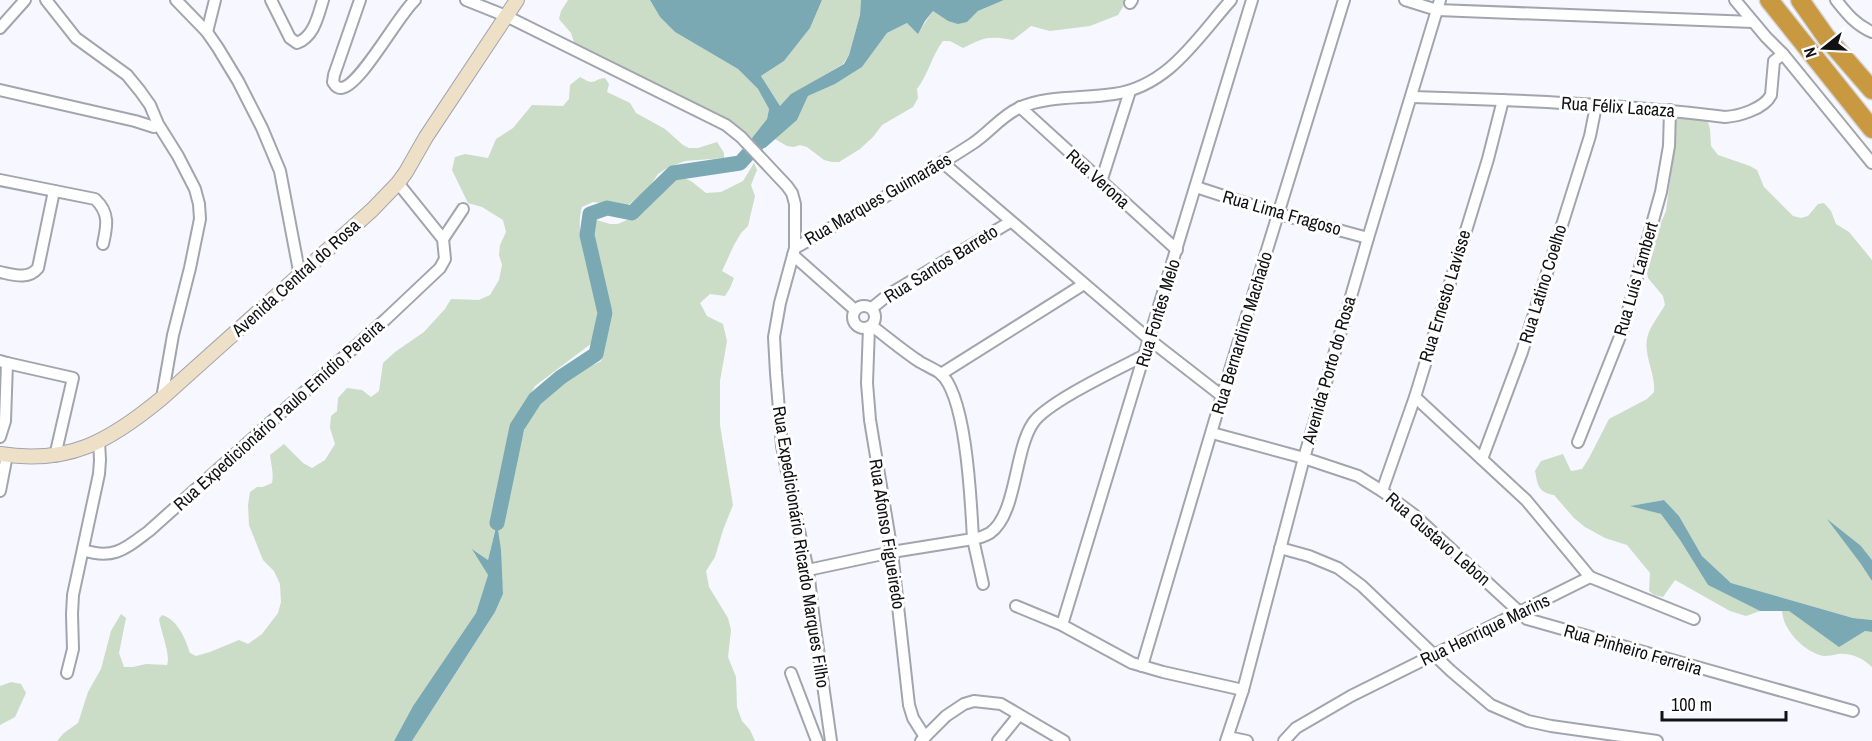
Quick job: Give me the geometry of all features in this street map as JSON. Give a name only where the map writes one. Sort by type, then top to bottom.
[{"type":"highway","points":[[1769,0],[1872,129]]},
{"type":"highway","points":[[1800,0],[1826,37],[1872,90]]},
{"type":"street","points":[[0,28],[25,0]]},
{"type":"street","points":[[46,0],[76,38],[127,75],[140,90],[195,189],[200,219],[173,335],[162,398]]},
{"type":"street","points":[[176,0],[207,32],[238,81],[262,128],[280,171],[300,276]]},
{"type":"street","points":[[207,32],[215,0]]},
{"type":"street","points":[[271,0],[290,38],[297,43],[307,38],[312,31],[323,0]]},
{"type":"street","points":[[360,0],[334,75],[333,82],[340,88],[350,83],[367,67],[394,25],[415,0]]},
{"type":"street","name":"Rua Marques Guimarães","points":[[466,0],[506,16],[736,132],[792,193],[795,204],[794,251]]},
{"type":"street","name":"Avenida Central do Rosa","points":[[3,455],[55,456],[73,452],[99,441],[128,424],[162,398],[300,276],[398,183],[517,0]]},
{"type":"street","name":"Rua Marques Guimarães","points":[[794,251],[974,143],[1000,120],[1020,107],[1041,101],[1130,91],[1158,78],[1177,64],[1231,0]]},
{"type":"street","name":"Rua Fontes Melo","points":[[1062,625],[1252,0]]},
{"type":"street","name":"Rua Bernardino Machado","points":[[1142,666],[1222,396],[1344,0]]},
{"type":"street","points":[[1405,0],[1439,5],[1753,22]]},
{"type":"street","points":[[1735,0],[1783,54],[1872,163]]},
{"type":"street","points":[[1836,0],[1859,26],[1872,32]]},
{"type":"street","name":"Avenida Porto do Rosa","points":[[1227,739],[1243,690],[1304,458],[1439,5]]},
{"type":"street","name":"Rua Félix Lacaza","points":[[1412,97],[1635,107],[1725,117],[1734,116],[1763,104],[1769,99],[1774,61],[1783,54]]},
{"type":"street","points":[[0,90],[154,127]]},
{"type":"street","points":[[1101,182],[1130,91]]},
{"type":"street","name":"Rua Ernesto Lavisse","points":[[1382,491],[1415,397],[1488,159],[1503,100]]},
{"type":"street","name":"Rua Latino Coelho","points":[[1482,459],[1522,352],[1590,136],[1596,106]]},
{"type":"street","name":"Rua Verona","points":[[1020,107],[1177,250]]},
{"type":"street","name":"Rua Luís Lambert","points":[[1578,442],[1623,329],[1661,192],[1669,146],[1670,110]]},
{"type":"street","points":[[942,162],[1150,340],[1222,396]]},
{"type":"street","points":[[0,180],[95,200],[105,210],[107,219],[103,244]]},
{"type":"street","points":[[398,183],[443,239]]},
{"type":"street","name":"Rua Lima Fragoso","points":[[1196,188],[1368,238]]},
{"type":"street","points":[[0,272],[26,276],[38,268],[54,191]]},
{"type":"street","name":"Rua Expedicionário Paulo Emídio Pereira","points":[[83,550],[97,554],[110,554],[124,550],[186,499],[440,268],[445,259],[443,239],[463,209]]},
{"type":"street","name":"Rua Santos Barreto","points":[[872,308],[1010,222]]},
{"type":"street","points":[[794,251],[855,310]]},
{"type":"street","name":"Rua Expedicionário Ricardo Marques Filho","points":[[794,251],[780,303],[774,338],[782,447],[808,570],[831,741]]},
{"type":"street","points":[[941,374],[1084,284]]},
{"type":"street","points":[[870,327],[876,317],[872,308],[863,305],[855,310],[853,316],[858,326],[870,327],[941,374],[947,381],[963,429],[973,539],[983,584]]},
{"type":"street","name":"Rua Afonso Figueiredo","points":[[870,327],[867,382],[870,420],[892,552],[909,705],[923,739]]},
{"type":"street","points":[[808,570],[892,552],[973,539],[992,532],[1000,522],[1011,494],[1023,445],[1035,420],[1046,410],[1145,355]]},
{"type":"street","points":[[0,437],[5,421],[4,362],[73,378],[55,456]]},
{"type":"street","points":[[1415,397],[1526,500],[1590,577],[1694,619]]},
{"type":"street","name":"Rua Gustavo Lebon","points":[[1212,433],[1304,458],[1358,476],[1413,513],[1520,613]]},
{"type":"street","points":[[67,673],[73,649],[73,595],[99,474],[99,441]]},
{"type":"street","points":[[0,491],[3,455]]},
{"type":"street","points":[[1280,548],[1309,556],[1338,568],[1362,586],[1491,705],[1528,721],[1551,726],[1657,741]]},
{"type":"street","name":"Rua Henrique Marins","points":[[1284,741],[1296,728],[1312,717],[1590,577]]},
{"type":"street","points":[[1016,606],[1062,625],[1132,663],[1243,690]]},
{"type":"street","name":"Rua Pinheiro Ferreira","points":[[1520,613],[1536,622],[1853,711]]},
{"type":"street","points":[[790,673],[817,741]]},
{"type":"street","points":[[923,739],[946,716],[964,704],[974,701],[1001,704],[1064,741]]},
{"type":"street","points":[[998,741],[1019,715]]},
{"type":"street","points":[[1227,739],[1247,741]]},
{"type":"green space","points":[[568,0],[650,0],[660,17],[675,32],[738,69],[758,89],[769,109],[767,119],[752,138],[726,118],[582,50],[559,19]]},
{"type":"green space","points":[[822,0],[861,0],[860,15],[849,55],[843,64],[792,94],[780,106],[761,76],[784,61],[810,28]]},
{"type":"green space","points":[[1004,0],[1127,0],[1118,15],[1090,26],[1050,31],[1031,26],[1013,40],[987,38],[963,48],[950,41],[943,41],[917,89],[918,98],[913,107],[882,125],[860,149],[839,162],[824,160],[807,147],[787,146],[775,139],[797,120],[808,96],[835,84],[862,67],[887,33],[907,23],[918,33],[933,11],[948,21],[967,22],[978,11]]},
{"type":"green space","points":[[580,77],[592,82],[605,78],[609,84],[607,92],[630,103],[636,113],[665,129],[683,145],[698,148],[717,142],[724,153],[724,158],[685,161],[667,168],[658,174],[648,189],[627,206],[593,202],[582,207],[581,239],[597,306],[596,340],[535,386],[515,420],[495,504],[497,522],[504,515],[516,458],[527,421],[547,395],[577,373],[601,361],[613,312],[605,294],[591,240],[593,224],[597,220],[618,224],[640,214],[645,211],[654,197],[679,176],[691,181],[706,193],[721,192],[743,181],[754,163],[757,170],[751,185],[755,196],[748,226],[734,245],[722,271],[734,278],[725,296],[710,294],[700,303],[707,316],[723,324],[727,341],[720,381],[720,425],[733,505],[715,557],[706,571],[709,587],[728,618],[731,630],[728,657],[736,677],[737,707],[742,721],[750,730],[755,741],[412,741],[495,612],[503,594],[496,526],[488,560],[474,550],[488,575],[476,613],[413,706],[394,741],[57,741],[78,723],[88,692],[101,669],[111,631],[121,614],[126,618],[119,653],[124,667],[146,664],[167,665],[167,650],[159,619],[162,615],[177,625],[190,653],[196,656],[239,640],[248,644],[262,634],[278,613],[281,602],[280,584],[274,571],[263,560],[249,525],[248,505],[250,492],[257,487],[272,483],[270,455],[284,444],[303,463],[312,468],[325,460],[335,444],[330,428],[331,416],[337,411],[338,398],[347,388],[362,390],[371,397],[379,391],[383,363],[424,332],[451,299],[479,300],[490,295],[499,280],[502,265],[499,255],[500,245],[506,232],[503,220],[482,207],[468,203],[452,170],[455,157],[465,154],[488,158],[496,139],[513,128],[532,105],[563,106],[569,99],[570,85]]},
{"type":"green space","points":[[1676,116],[1707,119],[1711,146],[1718,155],[1757,170],[1764,187],[1793,216],[1801,218],[1808,216],[1818,204],[1824,203],[1831,211],[1836,224],[1849,232],[1872,260],[1872,560],[1861,546],[1862,564],[1872,581],[1872,620],[1853,618],[1731,583],[1702,556],[1679,516],[1664,500],[1631,506],[1661,514],[1708,585],[1760,611],[1746,616],[1730,611],[1675,580],[1663,597],[1654,595],[1649,591],[1650,573],[1627,545],[1605,538],[1585,527],[1554,495],[1542,490],[1538,484],[1535,471],[1541,461],[1563,454],[1571,471],[1582,469],[1609,419],[1647,399],[1654,392],[1647,342],[1651,328],[1665,305],[1663,296],[1648,278],[1645,264],[1666,211],[1672,166],[1671,123]]},
{"type":"green space","points":[[1782,611],[1789,611],[1839,646],[1865,631],[1872,632],[1872,667],[1852,655],[1824,656],[1810,650],[1796,640],[1786,626]]},
{"type":"green space","points":[[11,682],[21,684],[26,693],[15,717],[0,725],[0,686]]},
{"type":"water","points":[[650,0],[822,0],[810,28],[784,61],[761,76],[780,106],[791,94],[844,64],[849,55],[860,15],[861,0],[1004,0],[978,11],[967,22],[958,24],[948,21],[933,11],[918,34],[907,23],[887,33],[862,67],[835,84],[808,96],[797,120],[765,148],[752,138],[767,119],[769,109],[758,89],[738,69],[675,32],[660,17]]},
{"type":"water","points":[[1664,500],[1679,516],[1702,556],[1731,583],[1853,618],[1872,620],[1872,632],[1865,631],[1839,647],[1789,611],[1760,611],[1708,585],[1661,514],[1630,506]]},
{"type":"water","points":[[1827,519],[1861,546],[1872,560],[1872,581],[1861,564]]},
{"type":"water","points":[[497,523],[503,594],[495,612],[412,741],[394,741],[413,706],[476,613],[488,575],[472,549],[488,560]]},
{"type":"waterway","points":[[497,523],[517,427],[535,399],[561,377],[596,354],[605,313],[587,235],[590,214],[607,208],[632,213],[673,173],[740,163],[771,129]]}]
